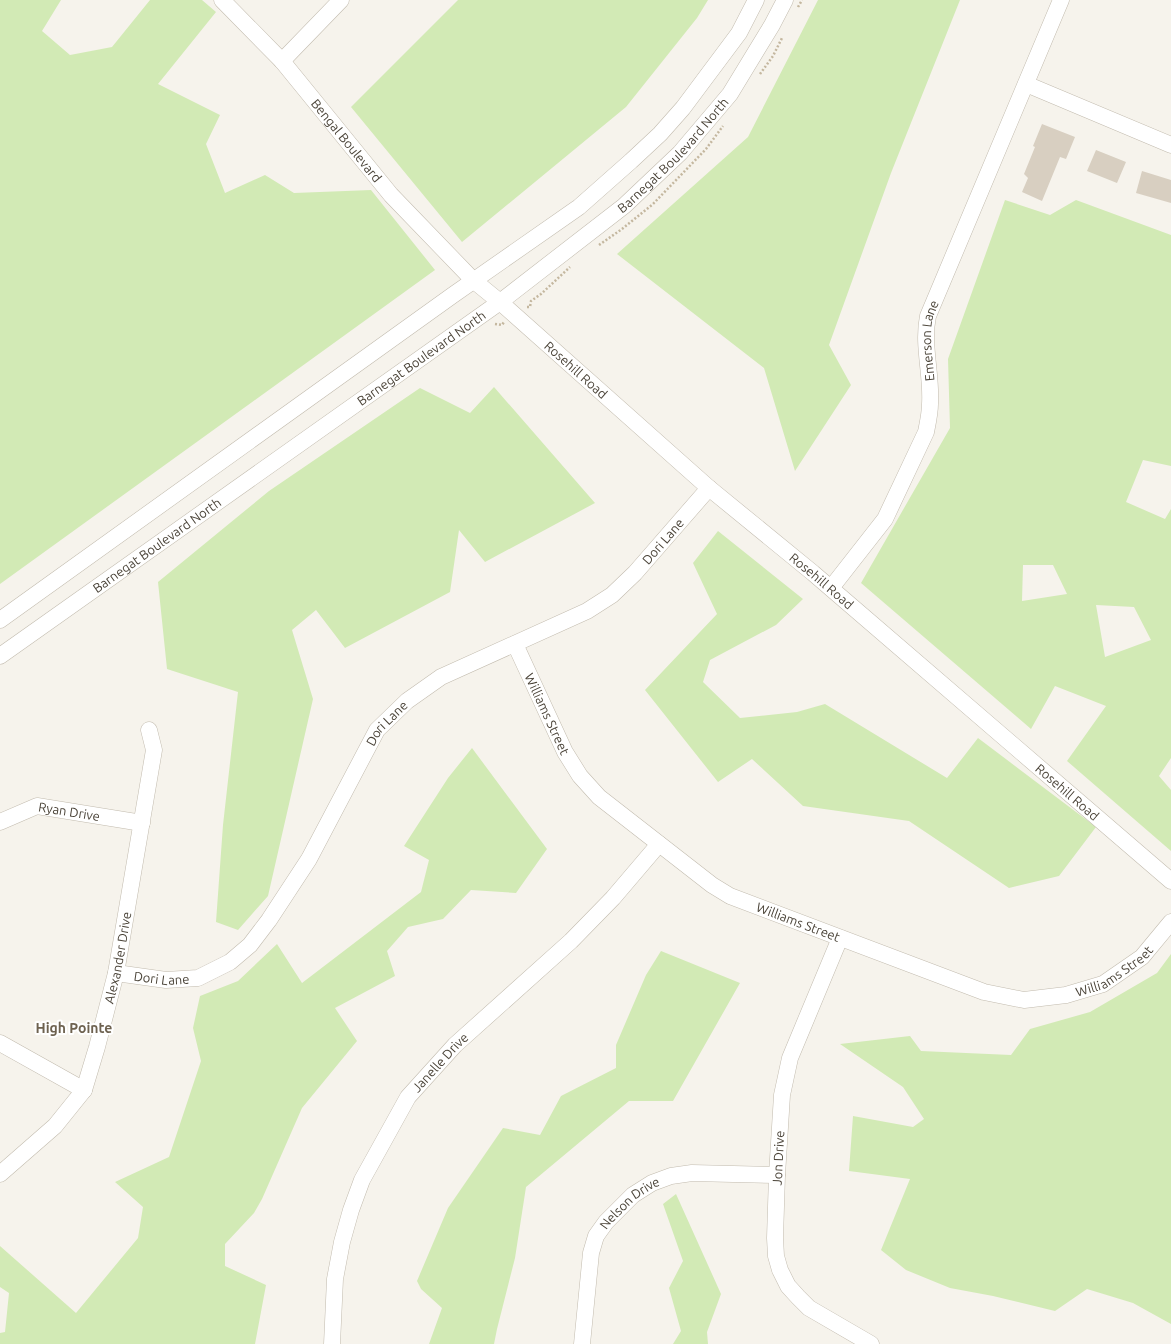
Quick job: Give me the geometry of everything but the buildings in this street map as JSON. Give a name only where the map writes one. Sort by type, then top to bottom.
[{"type":"street","name":"Bengal Boulevard","points":[[222,0],[282,61],[391,195],[473,280]]},
{"type":"street","points":[[282,61],[340,0]]},
{"type":"street","name":"Barnegat Boulevard North","points":[[0,620],[473,280],[579,206],[631,162],[660,134],[682,108],[739,33],[756,0]]},
{"type":"street","name":"Barnegat Boulevard North","points":[[0,656],[500,302],[624,206],[680,152],[730,94],[772,26],[785,0]]},
{"type":"street","name":"Emerson Lane","points":[[831,588],[885,519],[926,432],[930,402],[925,330],[928,316],[1061,0]]},
{"type":"street","points":[[1026,84],[1171,145]]},
{"type":"street","name":"Rosehill Road","points":[[473,280],[500,302],[709,488],[831,588],[1171,881]]},
{"type":"street","name":"Dori Lane","points":[[116,973],[166,980],[198,978],[230,962],[250,945],[269,920],[309,859],[377,730],[407,701],[441,676],[587,611],[612,595],[635,573],[709,488]]},
{"type":"street","name":"Williams Street","points":[[515,644],[565,752],[580,776],[599,797],[712,885],[730,896],[984,992],[1024,1000],[1066,995],[1103,984],[1142,957],[1171,922]]},
{"type":"street","name":"Alexander Drive","points":[[0,1174],[55,1126],[84,1090],[116,973],[154,750],[149,730]]},
{"type":"street","name":"Ryan Drive","points":[[0,822],[37,806],[142,823]]},
{"type":"street","name":"Janelle Drive","points":[[332,1344],[335,1279],[342,1242],[351,1210],[362,1180],[408,1097],[455,1045],[571,941],[613,898],[659,844]]},
{"type":"street","name":"Jon Drive","points":[[840,938],[790,1058],[782,1095],[777,1175],[775,1238],[776,1256],[780,1270],[788,1286],[809,1308],[871,1344]]},
{"type":"street","points":[[0,1043],[84,1090]]},
{"type":"street","name":"Nelson Drive","points":[[582,1344],[591,1253],[596,1236],[606,1222],[633,1195],[652,1183],[664,1178],[692,1173],[777,1175]]},
{"type":"path","points":[[524,307],[530,307],[530,301],[541,294]]},
{"type":"green space","points":[[0,0],[61,0],[42,31],[70,55],[112,47],[150,0],[202,0],[216,12],[158,84],[220,115],[206,144],[225,193],[265,175],[294,193],[371,190],[435,270],[0,584]]},
{"type":"green space","points":[[458,0],[708,0],[697,18],[626,107],[462,242],[351,107]]},
{"type":"green space","points":[[818,0],[960,0],[891,173],[829,345],[851,385],[795,471],[764,368],[617,254],[748,137]]},
{"type":"green space","points":[[1005,200],[1050,215],[1076,200],[1171,235],[1171,466],[1143,460],[1126,502],[1165,519],[1171,509],[1171,758],[1159,776],[1171,790],[1171,851],[1067,761],[1106,706],[1055,686],[1031,729],[861,583],[950,428],[948,359]],"holes":[[[1023,565],[1053,565],[1067,594],[1022,601]],[[1096,605],[1134,607],[1151,640],[1105,657]]]},
{"type":"green space","points":[[494,387],[595,503],[485,562],[459,530],[450,592],[345,648],[316,610],[292,630],[313,699],[268,896],[238,930],[216,922],[223,825],[238,692],[167,669],[158,582],[269,491],[420,388],[470,413]]},
{"type":"green space","points":[[718,531],[803,599],[776,625],[710,660],[703,682],[740,718],[797,712],[825,704],[947,778],[978,738],[1096,827],[1059,876],[1009,888],[909,821],[803,806],[752,759],[718,782],[645,690],[717,614],[693,563]]},
{"type":"green space","points":[[472,748],[547,849],[516,893],[471,890],[443,919],[408,927],[387,951],[395,976],[335,1008],[357,1041],[302,1108],[262,1199],[254,1213],[225,1244],[225,1266],[266,1285],[255,1344],[0,1344],[0,1333],[5,1332],[9,1293],[0,1287],[0,1246],[76,1313],[138,1238],[143,1207],[115,1182],[169,1157],[201,1061],[193,1028],[200,996],[238,981],[277,944],[302,983],[421,892],[429,860],[404,846],[448,778]]},
{"type":"green space","points":[[661,951],[740,983],[673,1101],[629,1101],[526,1187],[515,1258],[494,1344],[429,1344],[442,1308],[421,1289],[417,1281],[448,1208],[503,1128],[540,1135],[561,1096],[616,1068],[616,1045],[646,975]]},
{"type":"green space","points":[[1171,954],[1171,1324],[1133,1303],[1087,1289],[1055,1311],[993,1296],[950,1288],[906,1270],[881,1250],[910,1179],[849,1171],[853,1116],[913,1127],[924,1119],[903,1087],[840,1044],[910,1036],[921,1051],[1011,1055],[1030,1029],[1090,1012],[1157,973]]},
{"type":"green space","points":[[676,1194],[721,1294],[707,1332],[708,1344],[673,1344],[681,1331],[669,1288],[683,1261],[663,1204]]},
{"type":"district","name":"High Pointe","points":[[74,1028]]}]
